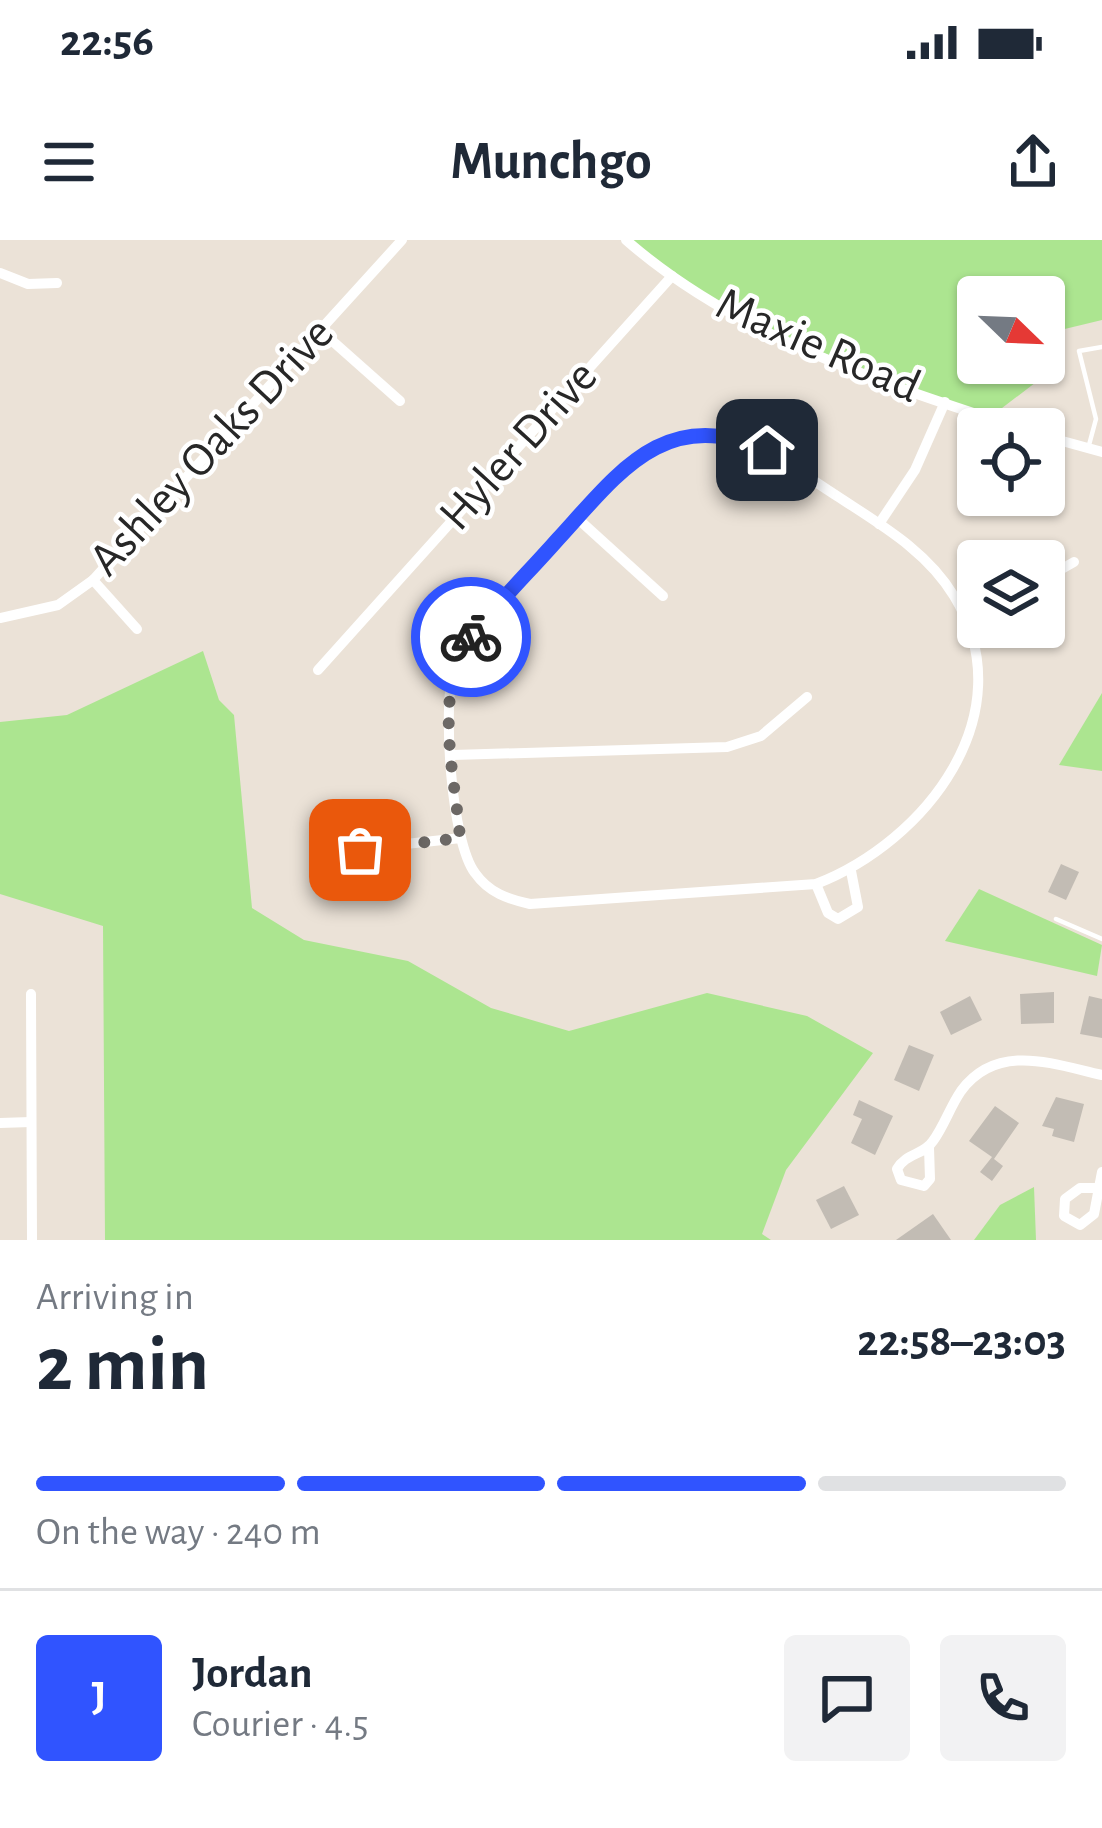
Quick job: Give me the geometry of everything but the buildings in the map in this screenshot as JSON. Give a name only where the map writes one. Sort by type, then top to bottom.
[{"type":"street","name":"Ashley Oaks Drive","points":[[0,618],[58,604],[93,580],[402,240]]},
{"type":"street","name":"Maxie Road","points":[[626,240],[672,276],[784,340],[962,408]]},
{"type":"street","points":[[0,273],[28,284],[57,284]]},
{"type":"street","name":"Hyler Drive","points":[[318,670],[672,276]]},
{"type":"street","points":[[320,330],[400,401]]},
{"type":"street","points":[[879,524],[915,470],[945,402]]},
{"type":"street","points":[[957,600],[938,574],[879,524],[767,450],[708,434],[678,438],[644,452],[577,518],[462,650],[450,688],[460,838],[468,862],[484,884],[506,898],[530,904],[816,884],[851,871],[924,813],[964,750],[976,695],[974,648]]},
{"type":"street","points":[[1065,442],[1102,452]]},
{"type":"street","points":[[577,518],[663,596]]},
{"type":"street","points":[[1065,567],[1075,562]]},
{"type":"street","points":[[93,580],[137,629]]},
{"type":"street","points":[[453,754],[727,747],[760,736],[807,697]]},
{"type":"street","points":[[360,850],[460,838]]},
{"type":"street","points":[[816,884],[827,914],[850,917],[858,907],[851,871]]},
{"type":"street","points":[[31,994],[32,1240]]},
{"type":"street","points":[[929,1148],[962,1090],[994,1065],[1032,1059],[1102,1075]]},
{"type":"street","points":[[0,1123],[31,1122]]},
{"type":"street","points":[[1098,1188],[1102,1172]]},
{"type":"lane","points":[[1088,448],[1099,418],[1079,351],[1102,347]]},
{"type":"lane","points":[[1056,919],[1102,939]]},
{"type":"green space","points":[[626,240],[1102,240],[1102,320],[1065,329],[1065,276],[957,276],[957,384],[1034,384],[1002,408],[964,408],[750,324]]},
{"type":"green space","points":[[203,651],[219,700],[234,715],[252,908],[304,940],[408,961],[491,1008],[569,1031],[707,993],[807,1016],[873,1053],[786,1170],[762,1234],[771,1240],[105,1240],[103,926],[0,894],[0,722],[67,715]]},
{"type":"green space","points":[[1102,693],[1102,771],[1059,765]]},
{"type":"green space","points":[[979,889],[1102,945],[1097,976],[945,941]]},
{"type":"green space","points":[[1034,1187],[1036,1240],[974,1240],[1000,1205]]},
{"type":"way so far","points":[[360,850],[460,838],[450,698],[456,662],[471,637]]},
{"type":"route","points":[[471,637],[616,476],[644,452],[678,438],[708,434],[767,450]]}]
